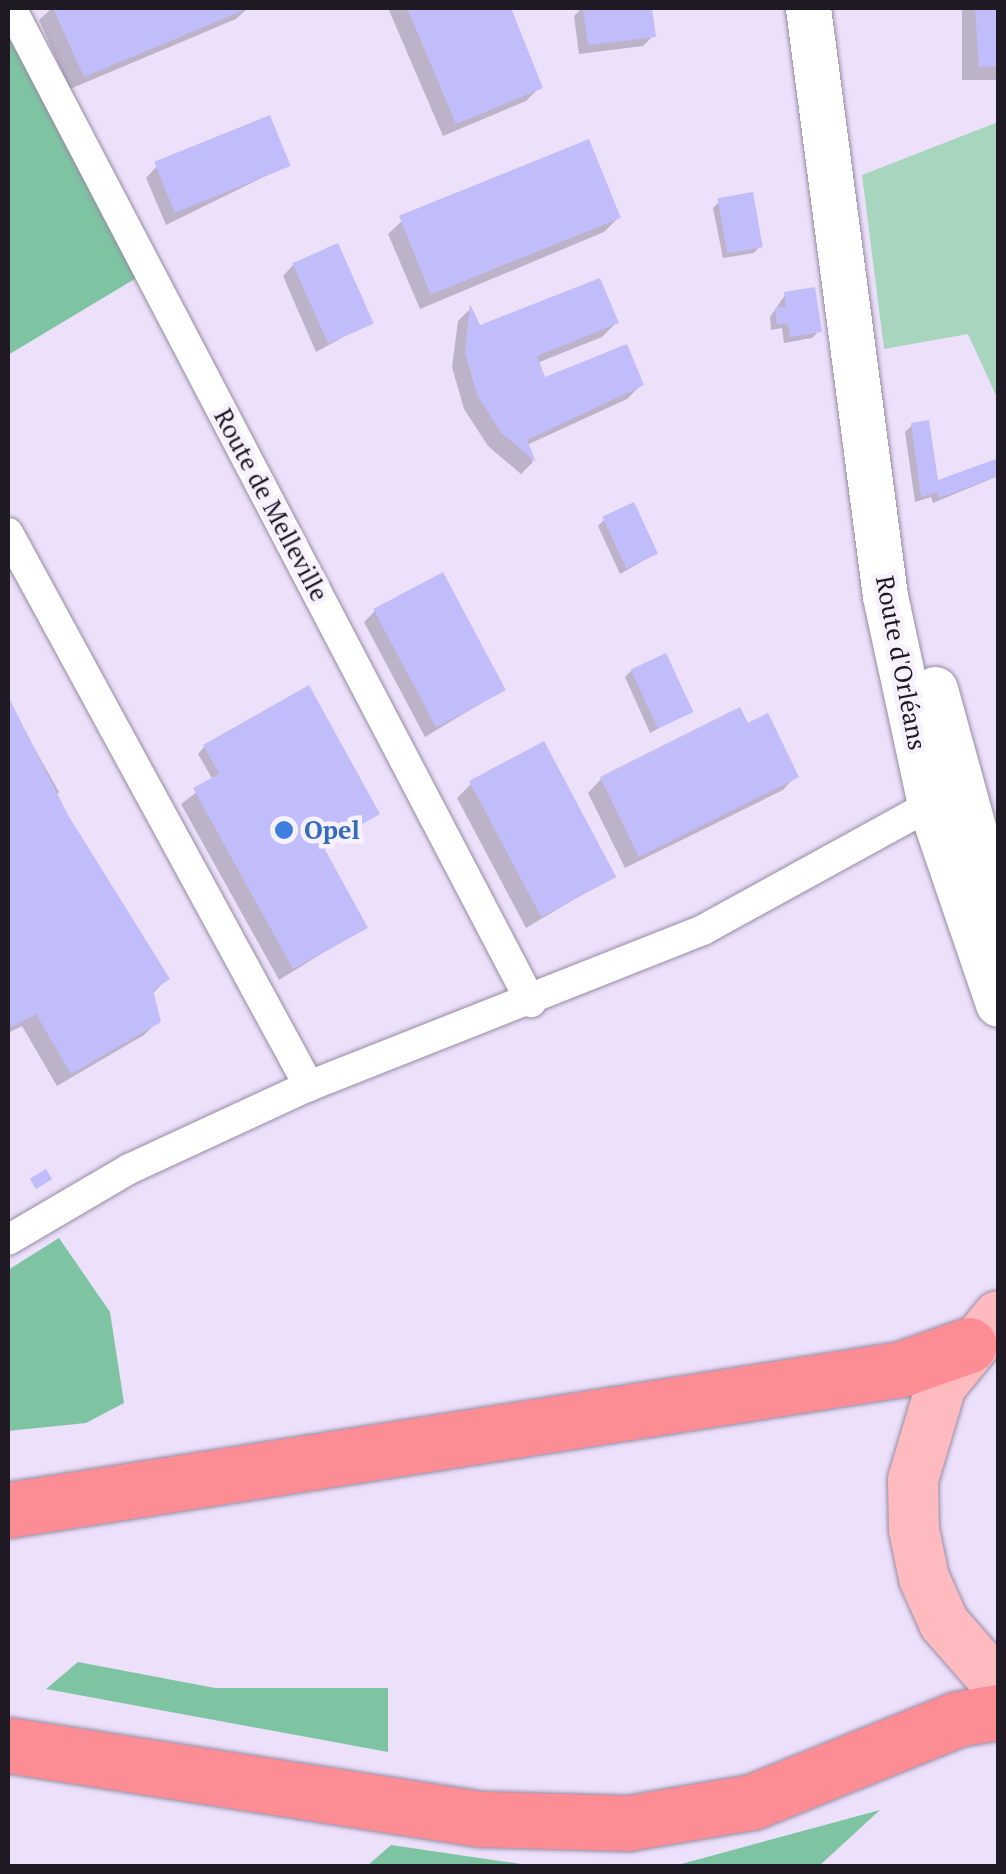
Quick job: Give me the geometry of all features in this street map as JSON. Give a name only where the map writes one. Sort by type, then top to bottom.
[{"type":"highway","points":[[8,1510],[901,1369],[984,1331]]},
{"type":"highway","points":[[8,1744],[482,1819],[628,1824],[752,1802],[957,1719],[998,1712]]},
{"type":"main road","name":"Route d'Orléans","points":[[808,8],[885,596],[930,804],[998,1004]]},
{"type":"main road","name":"Route d'Orléans","points":[[849,312],[875,390],[924,645],[998,917]]},
{"type":"main road","points":[[984,1331],[941,1386],[922,1432],[913,1480],[914,1530],[924,1578],[944,1623],[998,1685]]},
{"type":"street","name":"Route de Melleville","points":[[11,8],[531,1002]]},
{"type":"street","points":[[8,534],[310,1086]]},
{"type":"street","points":[[8,1240],[129,1170],[310,1086],[531,1002],[703,930],[930,804]]},
{"type":"green space","points":[[8,31],[138,277],[8,355]]},
{"type":"green space","points":[[998,122],[998,400],[968,334],[884,349],[862,175]]},
{"type":"green space","points":[[59,1238],[110,1312],[124,1403],[86,1423],[8,1431],[8,1270]]},
{"type":"green space","points":[[78,1662],[215,1688],[388,1688],[388,1752],[46,1689]]},
{"type":"green space","points":[[880,1810],[819,1866],[674,1866]]},
{"type":"green space","points":[[391,1845],[521,1864],[566,1866],[367,1866]]},
{"type":"building","points":[[53,8],[249,8],[84,77]]},
{"type":"building","points":[[407,8],[511,8],[543,88],[456,124]]},
{"type":"building","points":[[583,8],[652,8],[656,37],[588,45]]},
{"type":"building","points":[[975,8],[998,8],[998,66],[979,67]]},
{"type":"building","points":[[270,115],[291,166],[175,213],[154,162]]},
{"type":"building","points":[[589,139],[621,218],[431,295],[399,216]]},
{"type":"building","points":[[753,192],[763,247],[727,253],[718,198]]},
{"type":"building","points":[[338,243],[374,323],[328,344],[292,263]]},
{"type":"building","points":[[600,278],[619,323],[537,356],[545,377],[627,344],[644,385],[527,440],[536,462],[501,433],[477,395],[465,352],[470,304],[480,325]]},
{"type":"building","points":[[815,287],[822,332],[790,337],[788,323],[777,325],[775,308],[786,306],[784,292]]},
{"type":"building","points":[[929,420],[938,480],[996,459],[998,476],[939,498],[938,492],[921,497],[911,423]]},
{"type":"building","points":[[634,502],[658,554],[626,568],[602,517]]},
{"type":"building","points":[[443,572],[506,690],[436,727],[373,609]]},
{"type":"building","points":[[666,653],[693,712],[658,728],[631,669]]},
{"type":"building","name":"Opel","points":[[309,685],[380,814],[323,846],[368,928],[293,969],[193,788],[219,774],[203,745]]},
{"type":"building","points":[[8,696],[68,815],[170,979],[153,990],[161,1022],[71,1074],[36,1014],[12,1027],[8,1020]]},
{"type":"building","points":[[740,707],[748,723],[768,713],[799,777],[639,857],[600,777]]},
{"type":"building","points":[[544,741],[616,877],[541,917],[469,781]]},
{"type":"building","points":[[46,1169],[52,1179],[36,1189],[30,1179]]},
{"type":"place","name":"Opel","points":[[284,830]]}]
